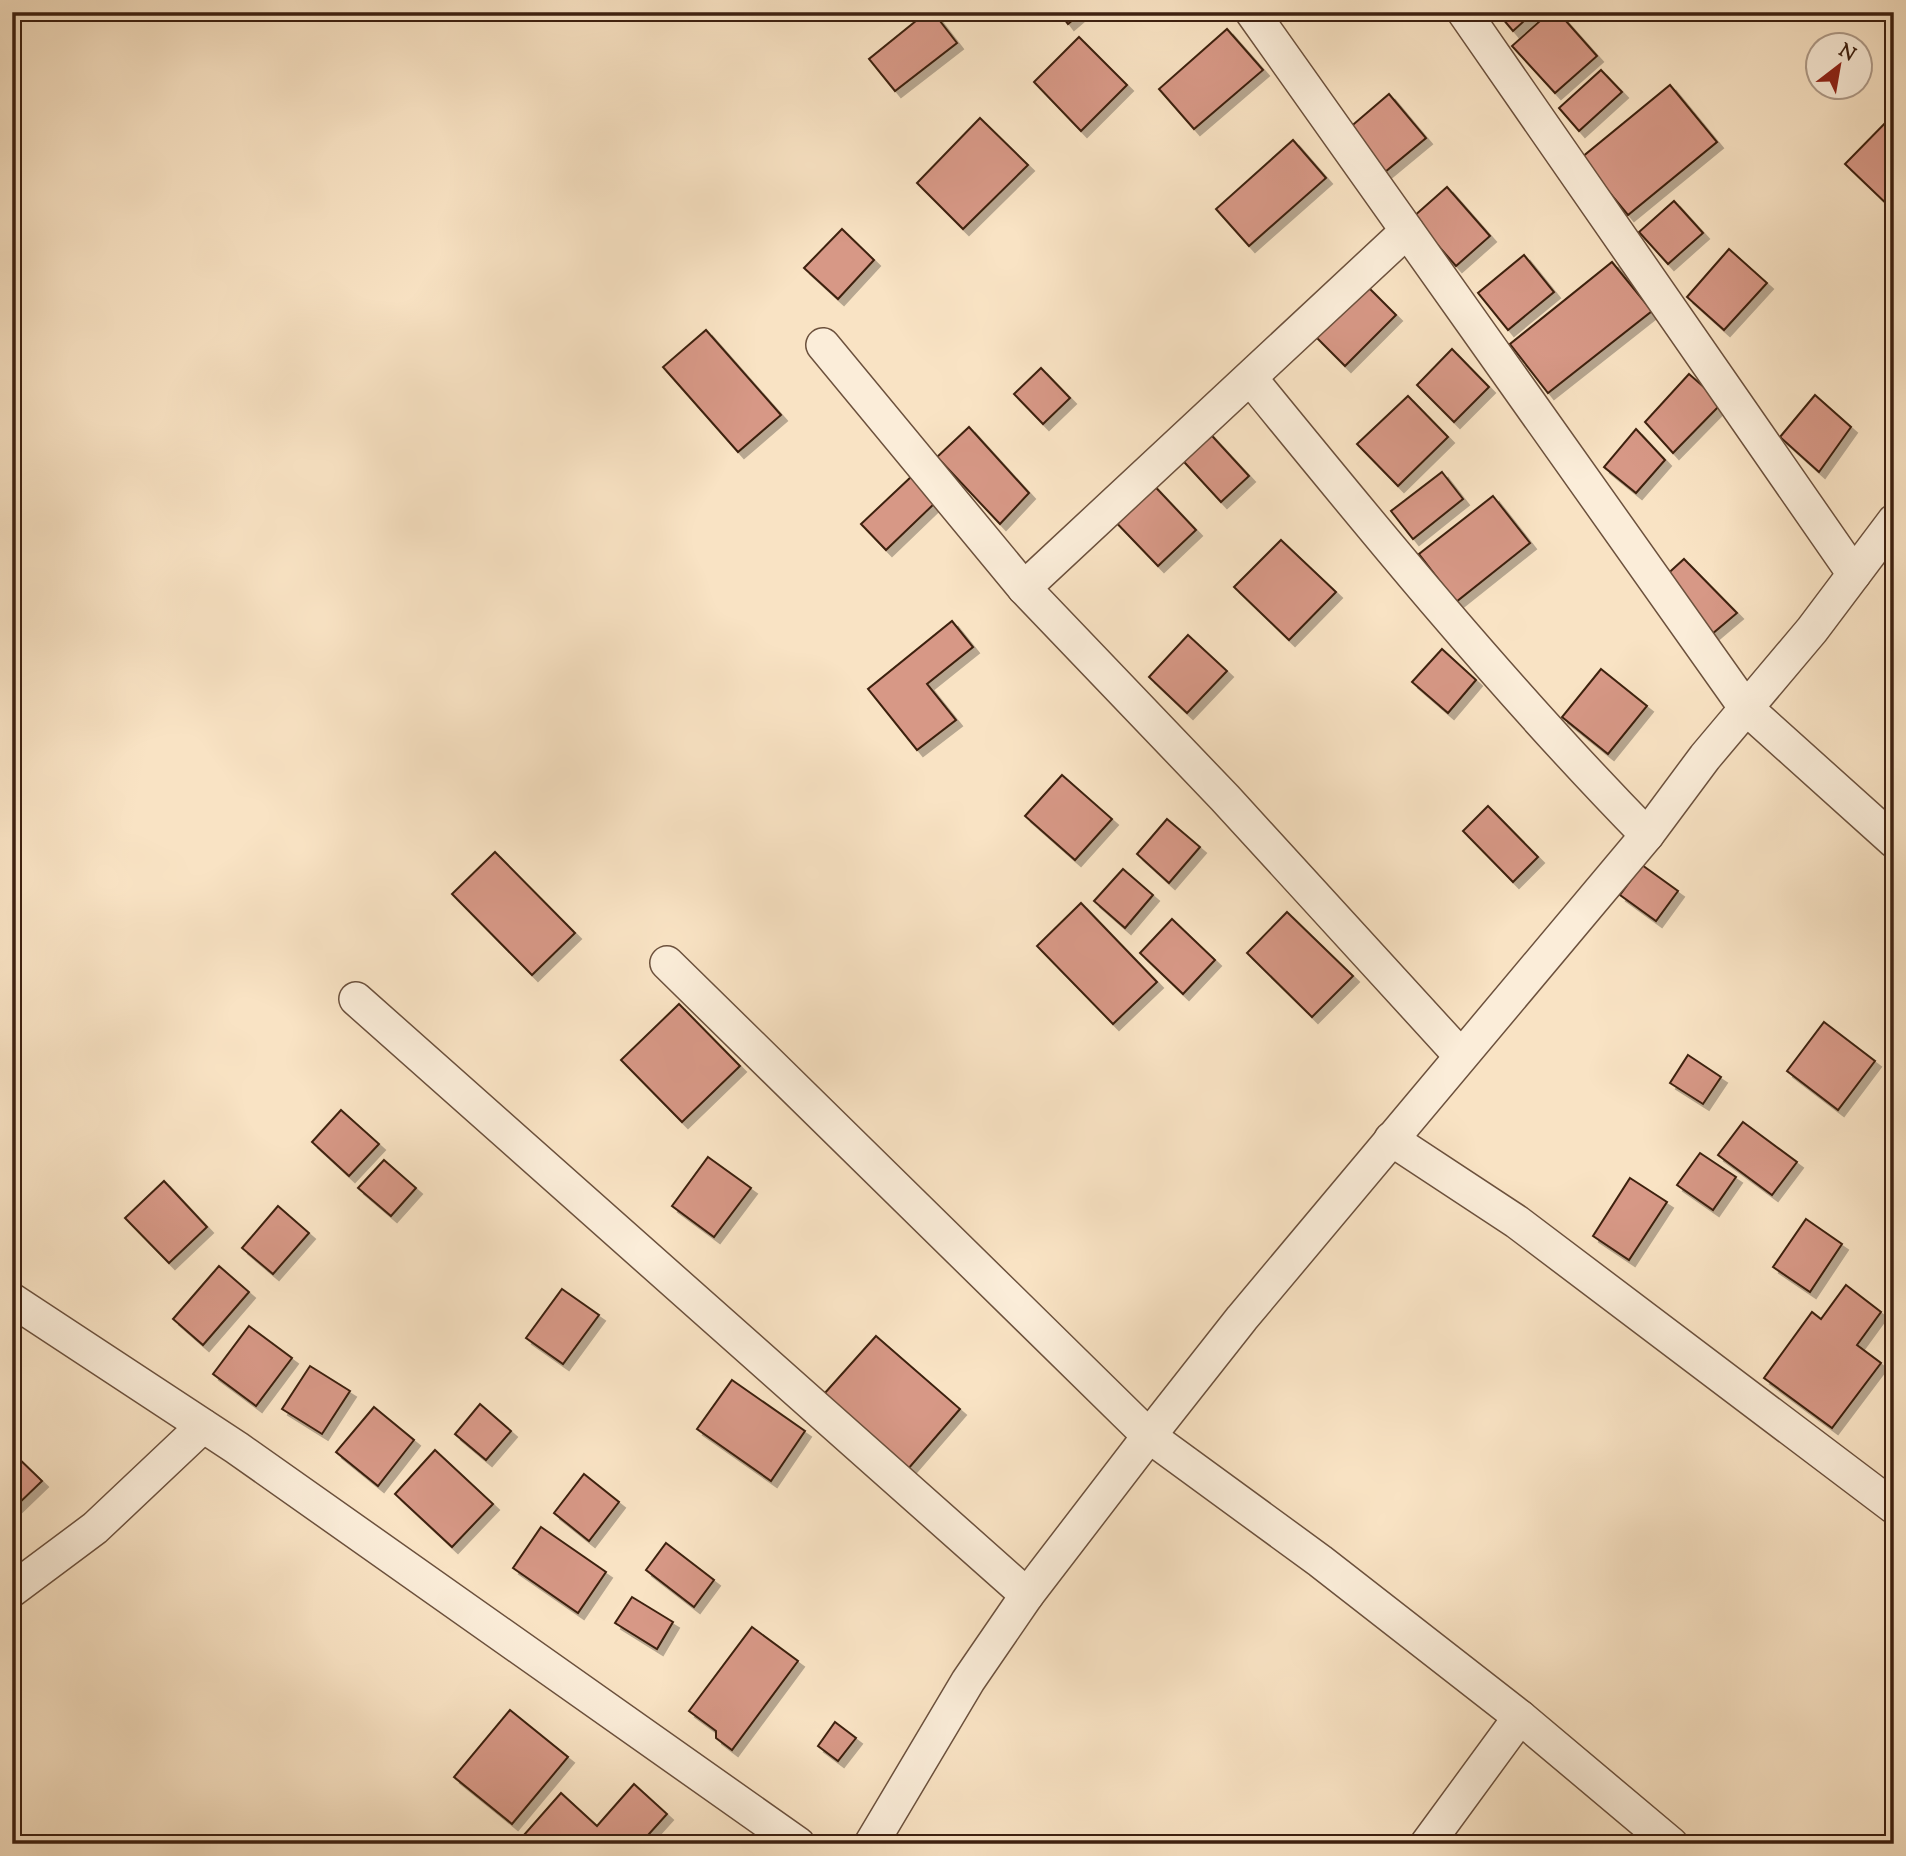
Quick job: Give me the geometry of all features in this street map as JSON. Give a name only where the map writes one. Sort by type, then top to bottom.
[{"type":"street","points":[[1252,12],[1745,708],[1894,841]]},
{"type":"street","points":[[1464,12],[1854,574]]},
{"type":"street","points":[[1024,588],[1407,231]]},
{"type":"street","points":[[823,345],[1024,588],[1225,798],[1461,1056]]},
{"type":"street","points":[[1251,379],[1463,637],[1558,744],[1647,835]]},
{"type":"street","points":[[871,1844],[968,1681],[1027,1595],[1149,1437],[1242,1318],[1647,835],[1745,708],[1812,630],[1894,521]]},
{"type":"street","points":[[667,963],[1149,1437],[1320,1561],[1520,1717],[1671,1844]]},
{"type":"street","points":[[356,999],[1027,1595]]},
{"type":"street","points":[[1391,1139],[1517,1222],[1894,1507]]},
{"type":"street","points":[[12,1300],[203,1426],[798,1844]]},
{"type":"street","points":[[12,1590],[95,1528],[203,1426]]},
{"type":"street","points":[[1427,1844],[1520,1717]]},
{"type":"building","points":[[927,12],[933,12],[957,43],[895,91],[869,59]]},
{"type":"building","points":[[1059,12],[1082,12],[1068,24]]},
{"type":"building","points":[[1497,12],[1534,12],[1513,31]]},
{"type":"building","points":[[1550,12],[1558,12],[1597,56],[1555,93],[1512,46]]},
{"type":"building","points":[[1227,29],[1263,70],[1194,129],[1159,89]]},
{"type":"building","points":[[1079,37],[1127,85],[1081,131],[1034,82]]},
{"type":"building","points":[[1601,70],[1622,92],[1579,131],[1559,108]]},
{"type":"building","points":[[1670,85],[1717,142],[1628,215],[1581,158]]},
{"type":"building","points":[[1389,94],[1426,138],[1385,172],[1348,129]]},
{"type":"building","points":[[1894,114],[1894,211],[1845,164]]},
{"type":"building","points":[[980,118],[1028,165],[963,229],[917,183]]},
{"type":"building","points":[[1293,140],[1326,178],[1249,246],[1216,209]]},
{"type":"building","points":[[1447,187],[1490,236],[1456,266],[1413,217]]},
{"type":"building","points":[[1674,201],[1703,233],[1668,264],[1639,232]]},
{"type":"building","points":[[842,229],[874,260],[838,299],[804,268]]},
{"type":"building","points":[[1729,249],[1767,283],[1724,330],[1687,297]]},
{"type":"building","points":[[1524,255],[1554,292],[1508,330],[1478,293]]},
{"type":"building","points":[[1612,262],[1652,311],[1548,393],[1510,344]]},
{"type":"building","points":[[1367,286],[1396,315],[1345,366],[1316,337]]},
{"type":"building","points":[[706,330],[781,415],[738,452],[663,367]]},
{"type":"building","points":[[1452,349],[1489,387],[1454,422],[1417,385]]},
{"type":"building","points":[[1041,368],[1070,398],[1043,424],[1014,394]]},
{"type":"building","points":[[1689,374],[1722,403],[1673,453],[1645,422]]},
{"type":"building","points":[[1815,395],[1851,427],[1819,472],[1780,437]]},
{"type":"building","points":[[1408,396],[1448,437],[1398,486],[1357,444]]},
{"type":"building","points":[[1202,425],[1249,476],[1221,502],[1174,451]]},
{"type":"building","points":[[969,427],[1029,493],[1000,524],[937,457]]},
{"type":"building","points":[[1636,429],[1665,460],[1636,493],[1604,467]]},
{"type":"building","points":[[1442,472],[1463,499],[1413,539],[1391,511]]},
{"type":"building","points":[[912,476],[937,501],[886,550],[861,524]]},
{"type":"building","points":[[1145,476],[1196,530],[1158,566],[1107,513]]},
{"type":"building","points":[[1493,496],[1530,543],[1456,602],[1419,554]]},
{"type":"building","points":[[1281,540],[1336,592],[1289,640],[1234,587]]},
{"type":"building","points":[[1684,559],[1737,613],[1712,634],[1663,578]]},
{"type":"building","points":[[952,621],[973,647],[927,684],[956,720],[917,750],[868,689]]},
{"type":"building","points":[[1188,635],[1227,671],[1187,713],[1149,677]]},
{"type":"building","points":[[1442,649],[1476,680],[1448,713],[1412,682]]},
{"type":"building","points":[[1601,669],[1647,706],[1608,754],[1562,717]]},
{"type":"building","points":[[1062,775],[1112,819],[1075,860],[1025,816]]},
{"type":"building","points":[[1488,806],[1538,857],[1513,882],[1463,831]]},
{"type":"building","points":[[1167,819],[1200,847],[1169,883],[1137,854]]},
{"type":"building","points":[[495,852],[575,933],[532,975],[452,894]]},
{"type":"building","points":[[1642,865],[1678,891],[1656,921],[1620,895]]},
{"type":"building","points":[[1123,869],[1153,895],[1125,928],[1094,901]]},
{"type":"building","points":[[1081,903],[1157,982],[1113,1024],[1037,946]]},
{"type":"building","points":[[1287,912],[1353,976],[1312,1017],[1247,953]]},
{"type":"building","points":[[1172,919],[1215,960],[1183,994],[1140,953]]},
{"type":"building","points":[[679,1004],[740,1066],[682,1122],[621,1060]]},
{"type":"building","points":[[1824,1022],[1875,1061],[1838,1110],[1787,1071]]},
{"type":"building","points":[[1688,1055],[1721,1077],[1703,1104],[1670,1083]]},
{"type":"building","points":[[341,1110],[379,1144],[349,1176],[312,1142]]},
{"type":"building","points":[[1743,1122],[1797,1162],[1772,1195],[1718,1155]]},
{"type":"building","points":[[1700,1153],[1736,1177],[1713,1210],[1677,1185]]},
{"type":"building","points":[[708,1157],[751,1188],[714,1237],[672,1206]]},
{"type":"building","points":[[384,1160],[416,1188],[391,1216],[358,1188]]},
{"type":"building","points":[[1630,1178],[1667,1202],[1629,1260],[1593,1236]]},
{"type":"building","points":[[164,1181],[207,1227],[169,1263],[125,1218]]},
{"type":"building","points":[[278,1206],[309,1233],[273,1274],[242,1248]]},
{"type":"building","points":[[1806,1219],[1842,1244],[1810,1292],[1773,1267]]},
{"type":"building","points":[[219,1266],[249,1292],[203,1345],[173,1319]]},
{"type":"building","points":[[1846,1285],[1881,1312],[1857,1345],[1881,1363],[1832,1428],[1764,1378],[1812,1312],[1821,1319]]},
{"type":"building","points":[[562,1289],[599,1315],[563,1364],[526,1338]]},
{"type":"building","points":[[249,1326],[292,1358],[256,1406],[213,1374]]},
{"type":"building","points":[[876,1336],[960,1409],[908,1469],[824,1394]]},
{"type":"building","points":[[310,1366],[350,1391],[322,1434],[282,1409]]},
{"type":"building","points":[[732,1380],[805,1431],[771,1481],[697,1429]]},
{"type":"building","points":[[480,1404],[511,1431],[486,1460],[455,1434]]},
{"type":"building","points":[[374,1407],[414,1440],[378,1486],[336,1452]]},
{"type":"building","points":[[435,1450],[493,1504],[452,1547],[395,1494]]},
{"type":"building","points":[[12,1452],[42,1481],[12,1510]]},
{"type":"building","points":[[584,1474],[619,1502],[589,1541],[554,1513]]},
{"type":"building","points":[[541,1527],[606,1572],[578,1613],[513,1568]]},
{"type":"building","points":[[666,1543],[714,1580],[694,1607],[646,1570]]},
{"type":"building","points":[[632,1597],[673,1622],[657,1649],[615,1623]]},
{"type":"building","points":[[752,1627],[798,1661],[732,1750],[716,1738],[716,1731],[689,1711]]},
{"type":"building","points":[[510,1710],[568,1757],[512,1824],[454,1777]]},
{"type":"building","points":[[835,1722],[856,1738],[838,1761],[818,1746]]},
{"type":"building","points":[[634,1784],[667,1814],[640,1844],[516,1844],[561,1793],[597,1826]]}]
